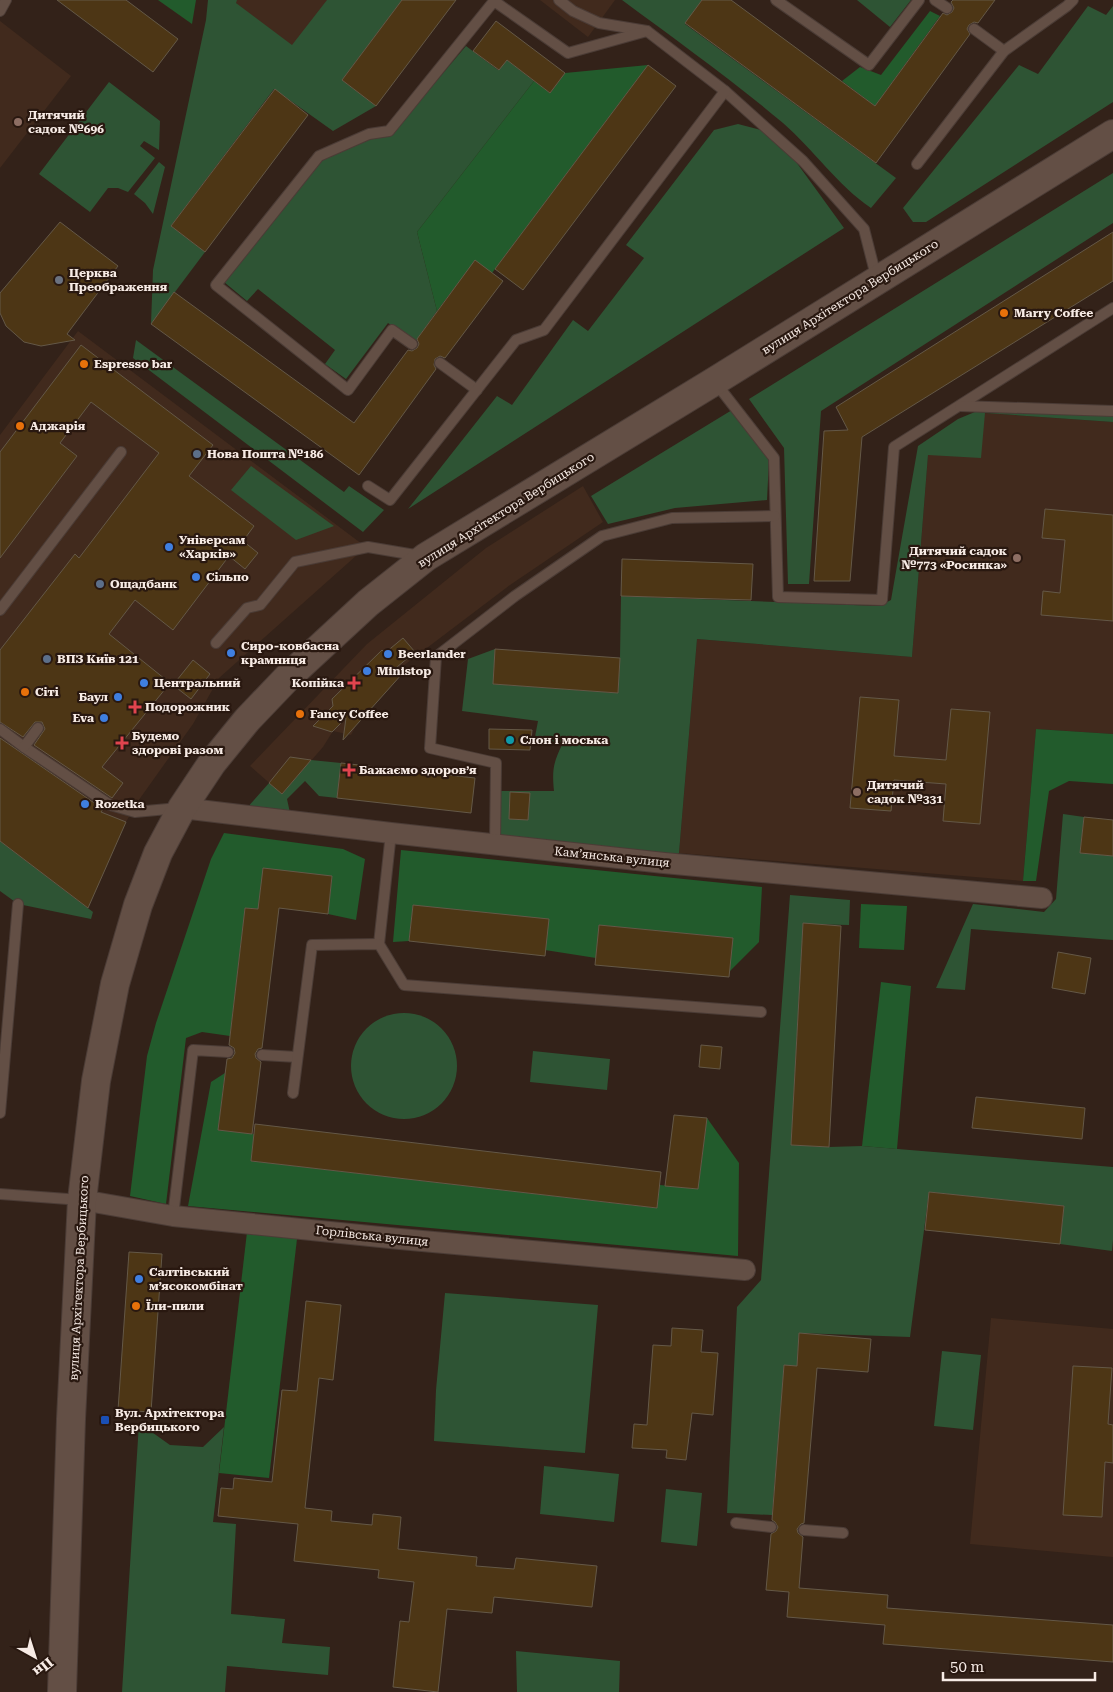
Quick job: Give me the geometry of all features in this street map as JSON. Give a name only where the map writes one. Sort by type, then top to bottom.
[{"type":"street","name":"вулиця Архітектора Вербицького","points":[[62,1692],[72,1409],[82,1200],[96,1081],[115,984],[138,905],[158,853],[182,808],[212,764],[289,676],[368,603],[426,557],[715,381],[1113,134]]},
{"type":"street","name":"Камʼянська вулиця","points":[[182,808],[664,863],[1042,898]]},
{"type":"street","name":"Горлівська вулиця","points":[[82,1200],[173,1216],[400,1239],[745,1270]]},
{"type":"lane","points":[[0,11],[6,0]]},
{"type":"lane","points":[[559,0],[573,10],[599,23],[648,31],[725,91],[803,160],[864,229],[877,280]]},
{"type":"lane","points":[[776,0],[868,66],[919,0]]},
{"type":"lane","points":[[935,0],[947,8]]},
{"type":"lane","points":[[917,164],[1004,51],[1067,6],[1072,0]]},
{"type":"lane","points":[[412,344],[392,330],[348,390],[216,285],[319,156],[369,134],[389,131],[494,1],[568,53],[648,31]]},
{"type":"lane","points":[[974,29],[1004,51]]},
{"type":"lane","points":[[368,486],[390,500],[516,340],[544,330],[725,91]]},
{"type":"lane","points":[[715,381],[774,458],[778,597],[882,600],[894,446],[1113,308]]},
{"type":"lane","points":[[440,364],[477,390]]},
{"type":"lane","points":[[960,406],[1113,411]]},
{"type":"lane","points":[[0,610],[121,452]]},
{"type":"lane","points":[[495,844],[496,763],[430,748],[436,657],[515,596],[602,536],[672,518],[775,516]]},
{"type":"lane","points":[[216,643],[247,608],[260,605],[296,562],[368,547],[426,557]]},
{"type":"lane","points":[[24,748],[38,728]]},
{"type":"lane","points":[[0,730],[110,805],[135,812],[182,808]]},
{"type":"lane","points":[[391,833],[379,944],[404,985],[761,1012]]},
{"type":"lane","points":[[0,1112],[18,904]]},
{"type":"lane","points":[[293,1093],[312,945],[379,944]]},
{"type":"lane","points":[[173,1216],[193,1050],[228,1052]]},
{"type":"lane","points":[[262,1055],[297,1058]]},
{"type":"lane","name":"Горлівська вулиця","points":[[0,1194],[82,1200]]},
{"type":"lane","points":[[736,1523],[771,1527]]},
{"type":"lane","points":[[804,1530],[842,1533]]},
{"type":"shaded area","points":[[233,0],[328,0],[287,54]]},
{"type":"shaded area","points":[[540,0],[615,0],[588,37]]},
{"type":"shaded area","name":"Дитячий садок №696","points":[[0,21],[71,76],[0,168]]},
{"type":"shaded area","points":[[78,331],[366,547],[219,678],[193,724],[136,804],[126,822],[95,893],[16,853],[0,841],[0,435]]},
{"type":"shaded area","name":"Дитячий садок №331","points":[[985,413],[1113,422],[1113,734],[1036,729],[1023,881],[679,853],[697,639],[912,657],[928,455]]},
{"type":"shaded area","points":[[583,486],[603,522],[510,585],[378,685],[351,735],[333,731],[323,747],[282,794],[250,766],[367,644],[486,548]]},
{"type":"shaded area","points":[[991,1318],[1113,1329],[1113,1557],[970,1544]]},
{"type":"green space","points":[[158,0],[196,0],[192,24]]},
{"type":"green space","points":[[208,0],[237,0],[236,3],[292,45],[327,0],[402,0],[342,80],[376,106],[333,131],[274,89],[171,226],[205,252],[151,324],[153,270],[206,20]]},
{"type":"green space","points":[[622,0],[702,0],[685,24],[896,178],[871,208],[847,189],[805,144],[764,107]]},
{"type":"green space","points":[[857,0],[911,0],[890,27]]},
{"type":"green space","points":[[1088,6],[1106,15],[1113,6],[1113,102],[926,222],[913,222],[903,208],[1019,65],[1038,74]]},
{"type":"green space","points":[[930,11],[940,16],[875,106],[842,81],[860,67],[881,75]]},
{"type":"green space","points":[[466,46],[498,70],[507,60],[534,81],[417,232],[437,311],[415,342],[388,323],[346,379],[325,364],[335,350],[258,289],[247,301],[224,282],[323,159],[373,138],[390,136]]},
{"type":"green space","points":[[648,65],[492,273],[475,261],[437,311],[417,232],[534,81],[550,93],[565,73]]},
{"type":"green space","points":[[109,82],[160,121],[159,150],[144,141],[140,146],[155,158],[128,192],[118,188],[108,188],[90,212],[39,174]]},
{"type":"green space","points":[[738,124],[761,130],[794,159],[844,228],[408,509],[497,396],[512,405],[573,320],[588,331],[644,258],[626,245],[714,130]]},
{"type":"green space","points":[[159,162],[165,167],[153,214],[145,203],[134,194]]},
{"type":"green space","points":[[1113,173],[1113,223],[821,411],[809,584],[788,584],[784,448],[749,399]]},
{"type":"green space","points":[[136,340],[344,492],[349,486],[384,510],[363,532],[133,358]]},
{"type":"green space","points":[[982,409],[1113,413],[1113,422],[985,413],[981,458],[928,455],[912,657],[697,639],[679,853],[670,857],[499,835],[498,791],[554,791],[554,767],[562,745],[534,742],[538,721],[462,711],[468,659],[495,649],[493,684],[618,693],[621,596],[879,606],[891,600],[918,446],[958,419]]},
{"type":"green space","points":[[732,410],[769,460],[767,500],[675,508],[608,524],[591,496]]},
{"type":"green space","points":[[251,466],[334,526],[296,540],[231,490]]},
{"type":"green space","points":[[1036,729],[1113,734],[1113,784],[1069,781],[1049,791],[1036,881],[1023,881]]},
{"type":"green space","points":[[311,760],[341,763],[337,798],[319,796],[305,781],[287,799],[290,813],[246,809],[269,783],[282,794]]},
{"type":"green space","points":[[1063,814],[1084,817],[1080,853],[1113,856],[1113,940],[971,929],[965,990],[936,988],[973,904],[1044,912],[1056,899]]},
{"type":"green space","points":[[224,833],[343,849],[365,859],[356,920],[328,914],[332,876],[258,909],[245,908],[230,1036],[202,1032],[186,1038],[166,1204],[130,1196],[147,1056],[156,1023],[211,859]]},
{"type":"green space","points":[[0,841],[93,912],[91,919],[18,904],[0,891]]},
{"type":"green space","points":[[401,850],[762,887],[759,942],[729,972],[732,938],[599,925],[596,958],[545,950],[413,905],[409,941],[393,942]]},
{"type":"green space","points":[[790,895],[850,900],[849,925],[803,924],[791,1145],[862,1146],[1113,1167],[1112,1251],[1060,1244],[1064,1206],[929,1192],[910,1337],[799,1333],[797,1366],[784,1366],[772,1515],[727,1513],[737,1307],[761,1280]]},
{"type":"green space","points":[[861,904],[907,906],[904,950],[859,948]]},
{"type":"green space","points":[[881,982],[911,986],[897,1149],[862,1146]]},
{"type":"green space","points":[[404,1013],[424,1017],[441,1029],[453,1046],[457,1066],[453,1086],[441,1103],[424,1115],[404,1119],[384,1115],[367,1103],[355,1086],[351,1066],[355,1046],[367,1029],[384,1017]]},
{"type":"green space","points":[[533,1051],[610,1059],[607,1090],[530,1082]]},
{"type":"green space","points":[[225,1073],[218,1130],[254,1134],[251,1161],[656,1208],[660,1185],[698,1189],[707,1118],[739,1163],[738,1256],[188,1206],[211,1082]]},
{"type":"green space","points":[[247,1232],[297,1239],[269,1478],[219,1473]]},
{"type":"green space","points":[[445,1293],[598,1305],[585,1453],[434,1441],[436,1390]]},
{"type":"green space","points":[[942,1351],[981,1355],[973,1430],[934,1426]]},
{"type":"green space","points":[[139,1423],[170,1445],[203,1447],[224,1427],[213,1522],[236,1524],[231,1614],[285,1619],[282,1643],[330,1647],[328,1675],[227,1666],[225,1692],[122,1692]]},
{"type":"green space","points":[[544,1466],[619,1474],[614,1522],[540,1514]]},
{"type":"green space","points":[[666,1489],[702,1493],[697,1546],[661,1542]]},
{"type":"green space","points":[[516,1651],[620,1661],[619,1692],[517,1692]]},
{"type":"building","points":[[57,0],[126,0],[178,39],[153,72]]},
{"type":"building","points":[[402,0],[456,0],[376,106],[342,80]]},
{"type":"building","points":[[702,0],[731,0],[875,106],[943,13],[947,15],[952,12],[954,8],[951,2],[953,0],[995,0],[978,23],[974,22],[969,25],[967,29],[970,34],[876,163],[685,23]]},
{"type":"building","points":[[496,21],[565,73],[550,93],[507,60],[499,70],[473,51]]},
{"type":"building","points":[[648,65],[676,86],[523,290],[495,269]]},
{"type":"building","points":[[275,89],[308,115],[205,252],[171,226]]},
{"type":"building","name":"Церква Преображення","points":[[60,222],[118,266],[67,334],[75,340],[41,346],[24,342],[6,326],[0,313],[0,293]]},
{"type":"building","points":[[1113,232],[1113,281],[862,437],[850,581],[814,581],[824,431],[848,430],[836,407]]},
{"type":"building","points":[[475,260],[503,281],[445,358],[440,356],[435,359],[434,365],[436,369],[359,475],[151,324],[174,292],[354,423],[408,350],[412,351],[417,348],[419,344],[417,339]]},
{"type":"building","points":[[81,345],[213,445],[189,476],[254,526],[243,541],[258,553],[245,569],[229,556],[173,630],[135,600],[109,634],[170,683],[102,767],[123,783],[112,798],[34,745],[45,729],[42,722],[35,722],[23,737],[0,722],[0,650],[75,554],[79,558],[159,453],[91,402],[60,443],[77,456],[0,558],[0,452]]},
{"type":"building","points":[[1045,509],[1113,515],[1113,621],[1041,615],[1043,591],[1060,593],[1065,540],[1042,538]]},
{"type":"building","points":[[622,559],[753,564],[751,600],[621,596]]},
{"type":"building","points":[[403,638],[415,652],[397,667],[402,674],[343,740],[346,718],[332,732],[313,726],[333,706],[332,699],[382,650],[385,653]]},
{"type":"building","points":[[495,649],[620,658],[618,693],[493,684]]},
{"type":"building","points":[[193,660],[210,674],[191,699],[173,685]]},
{"type":"building","points":[[860,697],[899,700],[894,756],[946,760],[951,709],[990,712],[980,824],[943,821],[946,784],[894,780],[891,811],[850,808]]},
{"type":"building","name":"Слон і моська","points":[[489,729],[532,730],[530,750],[489,749]]},
{"type":"building","points":[[0,738],[103,809],[101,812],[126,822],[88,908],[0,841]]},
{"type":"building","points":[[290,757],[311,760],[282,794],[269,783]]},
{"type":"building","points":[[341,763],[475,778],[471,813],[337,798]]},
{"type":"building","points":[[510,792],[530,793],[528,820],[509,819]]},
{"type":"building","points":[[1084,817],[1113,820],[1113,856],[1080,853]]},
{"type":"building","points":[[263,868],[332,876],[328,914],[279,908],[262,1048],[258,1049],[255,1054],[256,1058],[261,1062],[252,1134],[218,1130],[227,1059],[232,1058],[235,1053],[234,1048],[229,1045],[245,908],[258,909]]},
{"type":"building","points":[[413,905],[549,919],[545,956],[409,941]]},
{"type":"building","points":[[803,923],[841,926],[829,1147],[791,1145]]},
{"type":"building","points":[[599,925],[733,938],[729,977],[595,965]]},
{"type":"building","points":[[1058,952],[1091,958],[1085,994],[1052,988]]},
{"type":"building","points":[[701,1045],[722,1047],[720,1069],[699,1067]]},
{"type":"building","points":[[976,1097],[1085,1108],[1082,1139],[972,1128]]},
{"type":"building","points":[[674,1115],[707,1118],[698,1189],[665,1186]]},
{"type":"building","points":[[255,1124],[661,1172],[657,1208],[251,1161]]},
{"type":"building","points":[[929,1192],[1064,1206],[1060,1244],[925,1230]]},
{"type":"building","points":[[129,1252],[162,1254],[151,1412],[118,1410]]},
{"type":"building","points":[[306,1301],[341,1305],[333,1380],[319,1378],[305,1508],[332,1511],[331,1521],[372,1525],[373,1514],[401,1517],[398,1549],[477,1557],[476,1566],[514,1569],[516,1558],[597,1566],[592,1607],[494,1597],[492,1613],[447,1609],[438,1692],[393,1687],[400,1621],[409,1622],[414,1582],[378,1578],[379,1570],[294,1561],[298,1524],[218,1516],[221,1488],[233,1489],[234,1478],[272,1482],[282,1390],[297,1391]]},
{"type":"building","points":[[672,1328],[703,1330],[701,1352],[718,1353],[713,1415],[692,1413],[686,1460],[666,1458],[667,1450],[632,1448],[634,1424],[647,1425],[653,1345],[671,1346]]},
{"type":"building","points":[[799,1333],[871,1339],[868,1372],[817,1368],[804,1523],[797,1529],[798,1533],[803,1537],[799,1588],[888,1595],[887,1608],[1113,1625],[1113,1662],[883,1644],[885,1625],[787,1617],[789,1592],[766,1590],[771,1534],[778,1527],[772,1520],[784,1365],[797,1366]]},
{"type":"building","points":[[1073,1366],[1112,1368],[1108,1424],[1113,1425],[1113,1463],[1105,1462],[1102,1517],[1063,1515]]},
{"type":"place","name":"Дитячий садок №696","points":[[18,122]]},
{"type":"place","name":"Церква Преображення","points":[[59,280]]},
{"type":"place","name":"Marry Coffee","points":[[1004,313]]},
{"type":"place","name":"Espresso bar","points":[[84,364]]},
{"type":"place","name":"Аджарія","points":[[20,426]]},
{"type":"place","name":"Нова Пошта №186","points":[[197,454]]},
{"type":"place","name":"Універсам «Харків»","points":[[169,547]]},
{"type":"place","name":"Дитячий садок №773 «Росинка»","points":[[1017,558]]},
{"type":"place","name":"Сільпо","points":[[196,577]]},
{"type":"place","name":"Ощадбанк","points":[[100,584]]},
{"type":"place","name":"Сиро-ковбасна крамниця","points":[[231,653]]},
{"type":"place","name":"Beerlander","points":[[388,654]]},
{"type":"place","name":"ВПЗ Київ 121","points":[[47,659]]},
{"type":"place","name":"Ministop","points":[[367,671]]},
{"type":"place","name":"Центральний","points":[[144,683]]},
{"type":"place","name":"Копійка","points":[[354,683]]},
{"type":"place","name":"Сіті","points":[[25,692]]},
{"type":"place","name":"Баул","points":[[118,697]]},
{"type":"place","name":"Подорожник","points":[[135,707]]},
{"type":"place","name":"Fancy Coffee","points":[[300,714]]},
{"type":"place","name":"Eva","points":[[104,718]]},
{"type":"place","name":"Слон і моська","points":[[510,740]]},
{"type":"place","name":"Будемо здорові разом","points":[[122,743]]},
{"type":"place","name":"Бажаємо здоровʼя","points":[[349,770]]},
{"type":"place","name":"Дитячий садок №331","points":[[857,792]]},
{"type":"place","name":"Rozetka","points":[[85,804]]},
{"type":"place","name":"Салтівський м’ясокомбінат","points":[[139,1279]]},
{"type":"place","name":"Їли-пили","points":[[136,1306]]},
{"type":"place","name":"Вул. Архітектора Вербицького","points":[[105,1420]]}]
